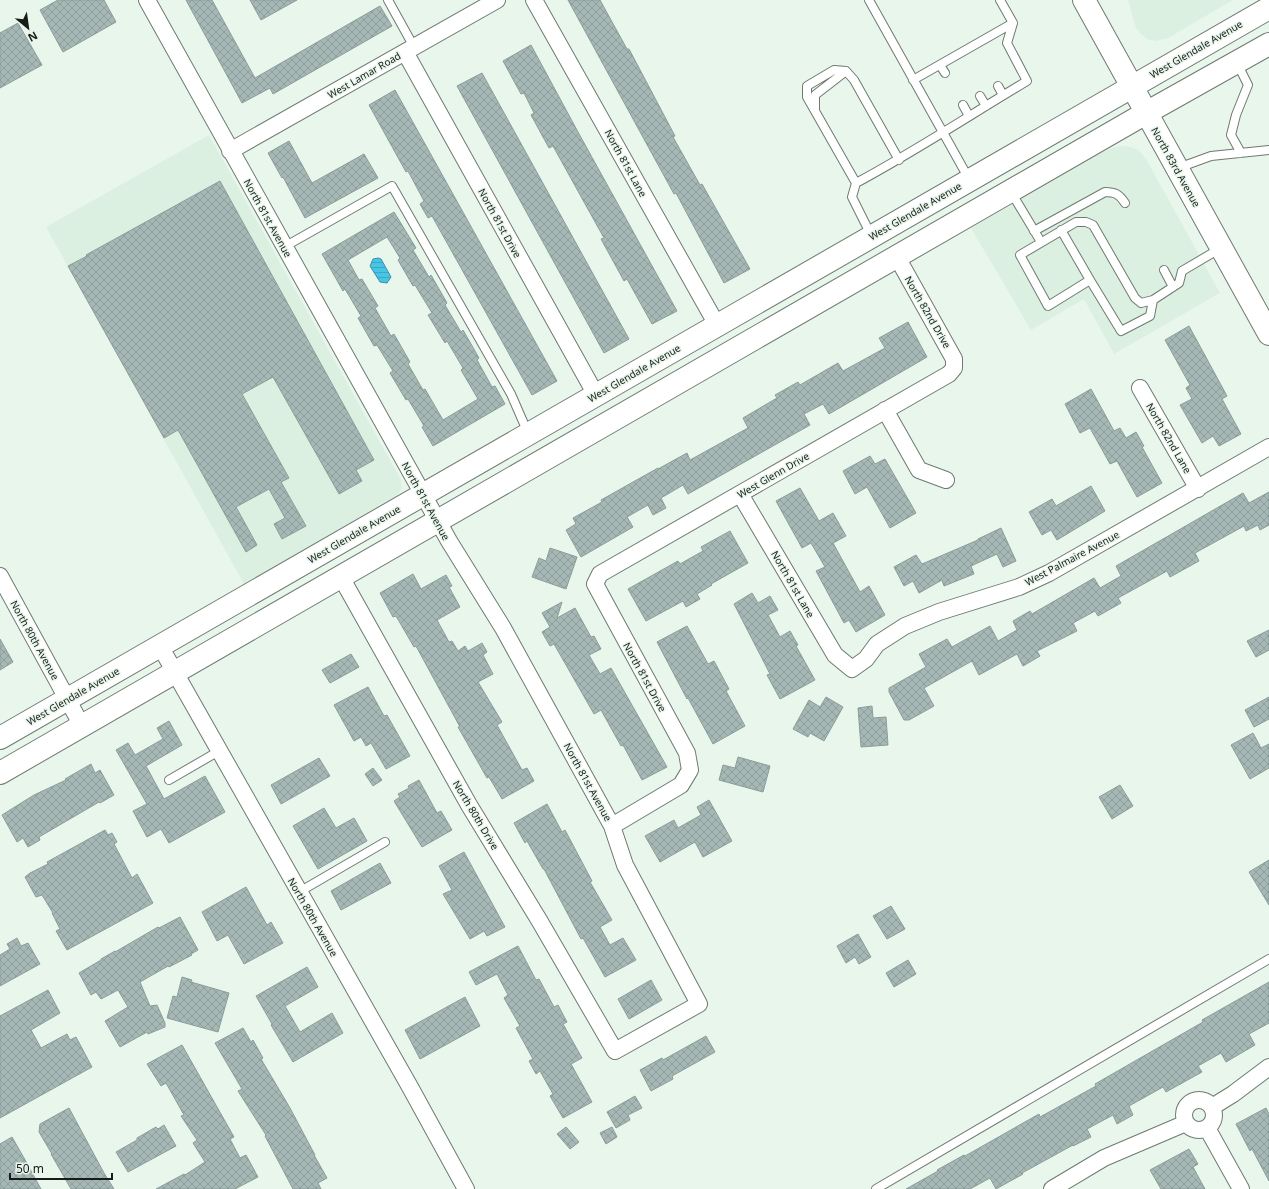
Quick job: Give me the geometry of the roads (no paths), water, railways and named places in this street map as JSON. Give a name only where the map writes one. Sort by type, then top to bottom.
[{"type":"main road","name":"North 83rd Avenue","points":[[1084,0],[1269,334]]},
{"type":"main road","name":"West Glendale Avenue","points":[[0,738],[1269,8]]},
{"type":"main road","points":[[0,773],[1146,113],[1269,44]]},
{"type":"main road","points":[[793,317],[822,285],[880,250],[882,246],[875,234]]},
{"type":"street","name":"North 81st Avenue","points":[[147,0],[438,522],[503,628],[612,826],[625,865],[700,1004]]},
{"type":"street","name":"West Lamar Road","points":[[230,151],[497,0]]},
{"type":"street","name":"North 81st Lane","points":[[534,0],[717,325]]},
{"type":"street","name":"North 81st Drive","points":[[409,50],[596,395]]},
{"type":"street","name":"North 82nd Drive","points":[[897,257],[954,358],[954,368]]},
{"type":"street","name":"West Glenn Drive","points":[[595,584],[600,574],[949,374],[954,368]]},
{"type":"street","name":"North 82nd Lane","points":[[1140,388],[1198,489]]},
{"type":"street","points":[[885,410],[919,470],[946,480]]},
{"type":"street","name":"West Palmaire Avenue","points":[[852,669],[866,659],[877,644],[905,626],[938,612],[1019,587],[1049,573],[1269,448]]},
{"type":"street","name":"North 81st Lane","points":[[740,494],[835,655],[852,669]]},
{"type":"street","name":"North 80th Avenue","points":[[0,576],[82,726]]},
{"type":"street","name":"North 80th Drive","points":[[341,576],[469,805],[539,920],[615,1051],[700,1004]]},
{"type":"street","name":"North 81st Drive","points":[[595,584],[687,753],[690,770],[681,785],[612,826]]},
{"type":"street","name":"North 80th Avenue","points":[[160,646],[466,1189]]},
{"type":"street","points":[[1212,1107],[1233,1094],[1269,1066]]},
{"type":"street","points":[[1196,1100],[1205,1101],[1212,1107],[1214,1112],[1213,1121],[1207,1128],[1198,1130],[1186,1123],[1184,1119],[1185,1110],[1191,1102],[1196,1100]]},
{"type":"street","points":[[1052,1189],[1104,1158],[1186,1123]]},
{"type":"street","points":[[1207,1128],[1241,1189]]},
{"type":"lane","name":"North 81st Drive","points":[[388,0],[409,50]]},
{"type":"lane","points":[[875,234],[852,197],[856,183],[899,160],[942,132],[1027,81],[1007,43],[1013,23],[1000,0]]},
{"type":"lane","points":[[872,1],[913,80],[969,180]]},
{"type":"lane","points":[[913,80],[1013,23]]},
{"type":"lane","points":[[976,44],[980,53]]},
{"type":"lane","points":[[958,55],[962,63]]},
{"type":"lane","points":[[1236,63],[1248,85],[1236,115],[1231,135],[1241,154]]},
{"type":"lane","points":[[940,65],[945,73]]},
{"type":"lane","points":[[856,183],[807,97],[807,86],[834,70],[846,72],[854,80],[899,160]]},
{"type":"lane","points":[[815,112],[815,95],[846,72]]},
{"type":"lane","points":[[998,86],[1003,95]]},
{"type":"lane","points":[[980,96],[986,106]]},
{"type":"lane","points":[[963,105],[969,116]]},
{"type":"lane","points":[[1177,169],[1211,156],[1269,150]]},
{"type":"lane","points":[[284,247],[392,186],[512,394],[528,434]]},
{"type":"lane","points":[[1010,192],[1041,242]]},
{"type":"lane","points":[[1034,231],[1105,192],[1115,192],[1125,203]]},
{"type":"lane","points":[[1090,280],[1048,306],[1020,255],[1076,222],[1086,222],[1093,225],[1135,298],[1142,303],[1153,300],[1179,283],[1182,271],[1221,248]]},
{"type":"lane","points":[[1061,230],[1121,331],[1150,316],[1153,300]]},
{"type":"lane","points":[[1164,270],[1173,287]]},
{"type":"lane","points":[[169,780],[219,751]]},
{"type":"lane","points":[[299,892],[385,842]]},
{"type":"lane","points":[[876,1189],[1269,959]]},
{"type":"water","points":[[373,259],[381,259],[391,277],[387,283],[380,282],[370,266]]}]
